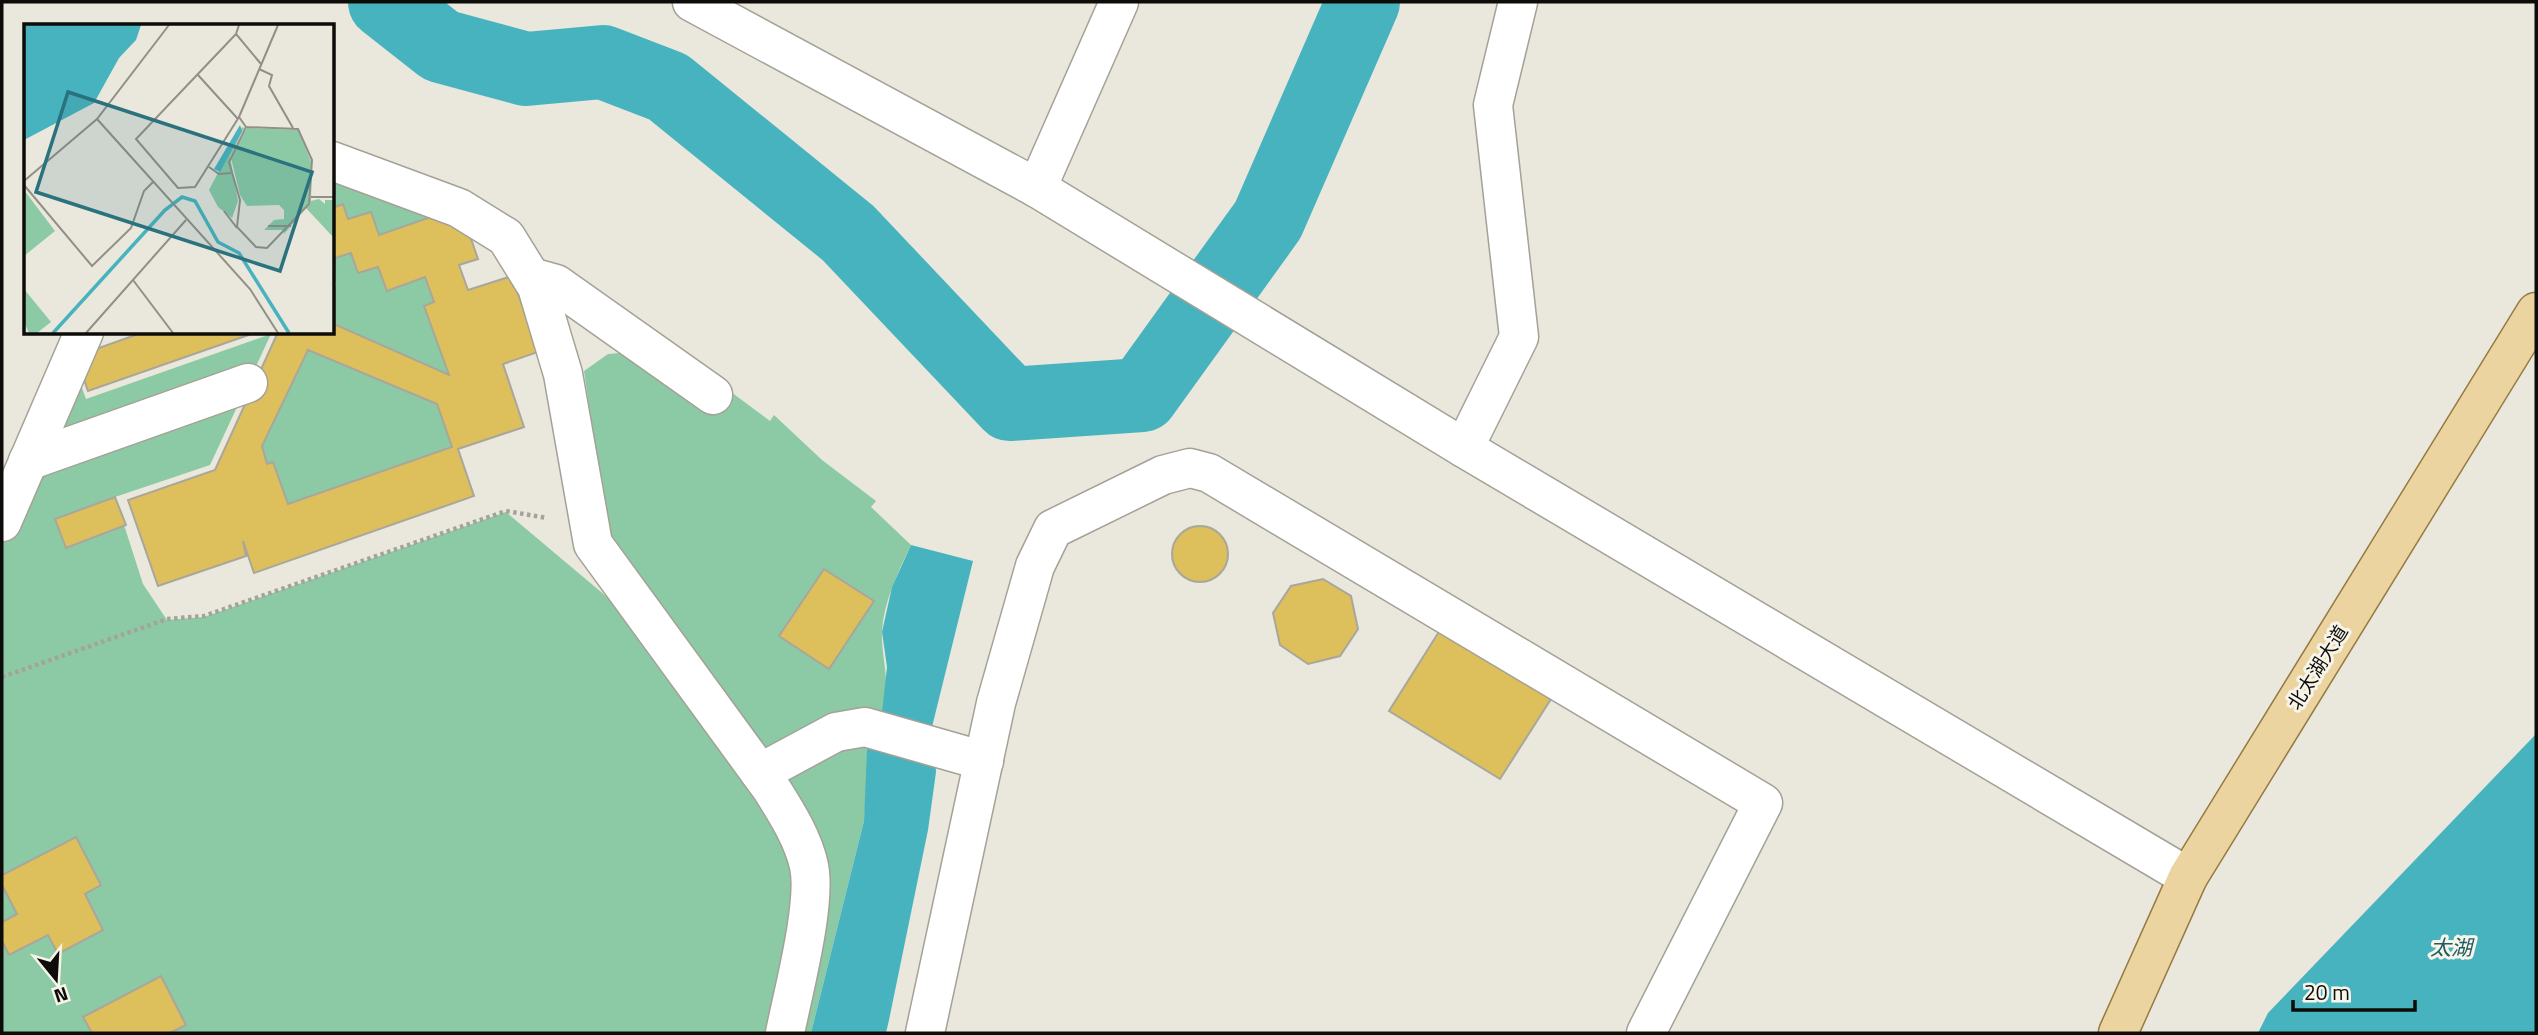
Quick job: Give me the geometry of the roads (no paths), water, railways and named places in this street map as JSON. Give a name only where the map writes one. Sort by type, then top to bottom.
[{"type":"main road","name":"北太湖大道","points":[[2118,1033],[2188,877],[2536,312]]},
{"type":"street","points":[[692,2],[1037,188],[1464,448],[2188,877]]},
{"type":"street","points":[[1037,188],[1119,2]]},
{"type":"street","points":[[1464,448],[1519,337],[1493,105],[1518,2]]},
{"type":"street","points":[[334,162],[459,208],[506,237],[537,287],[563,374],[593,544],[792,821],[810,867],[808,913],[785,1033]]},
{"type":"street","points":[[531,277],[555,284],[713,396]]},
{"type":"street","points":[[2,522],[83,334]]},
{"type":"street","points":[[29,461],[248,383]]},
{"type":"street","points":[[925,1033],[996,703],[1035,566],[1053,528],[1163,475],[1190,468],[1209,473],[1763,803],[1646,1033]]},
{"type":"street","points":[[760,774],[836,732],[865,727],[985,761]]},
{"type":"water","points":[[911,545],[973,561],[931,731],[881,721],[887,667],[882,632],[892,587]]},
{"type":"water","name":"太湖","points":[[2536,734],[2536,1033],[2258,1033],[2268,1013]]},
{"type":"water","points":[[876,740],[935,756],[936,772],[928,830],[889,1020],[886,1033],[811,1033],[864,821],[867,750]]},
{"type":"waterway","points":[[385,2],[441,46],[526,69],[603,62],[668,87],[848,233],[1010,404],[1142,395],[1268,220],[1363,2]]}]
